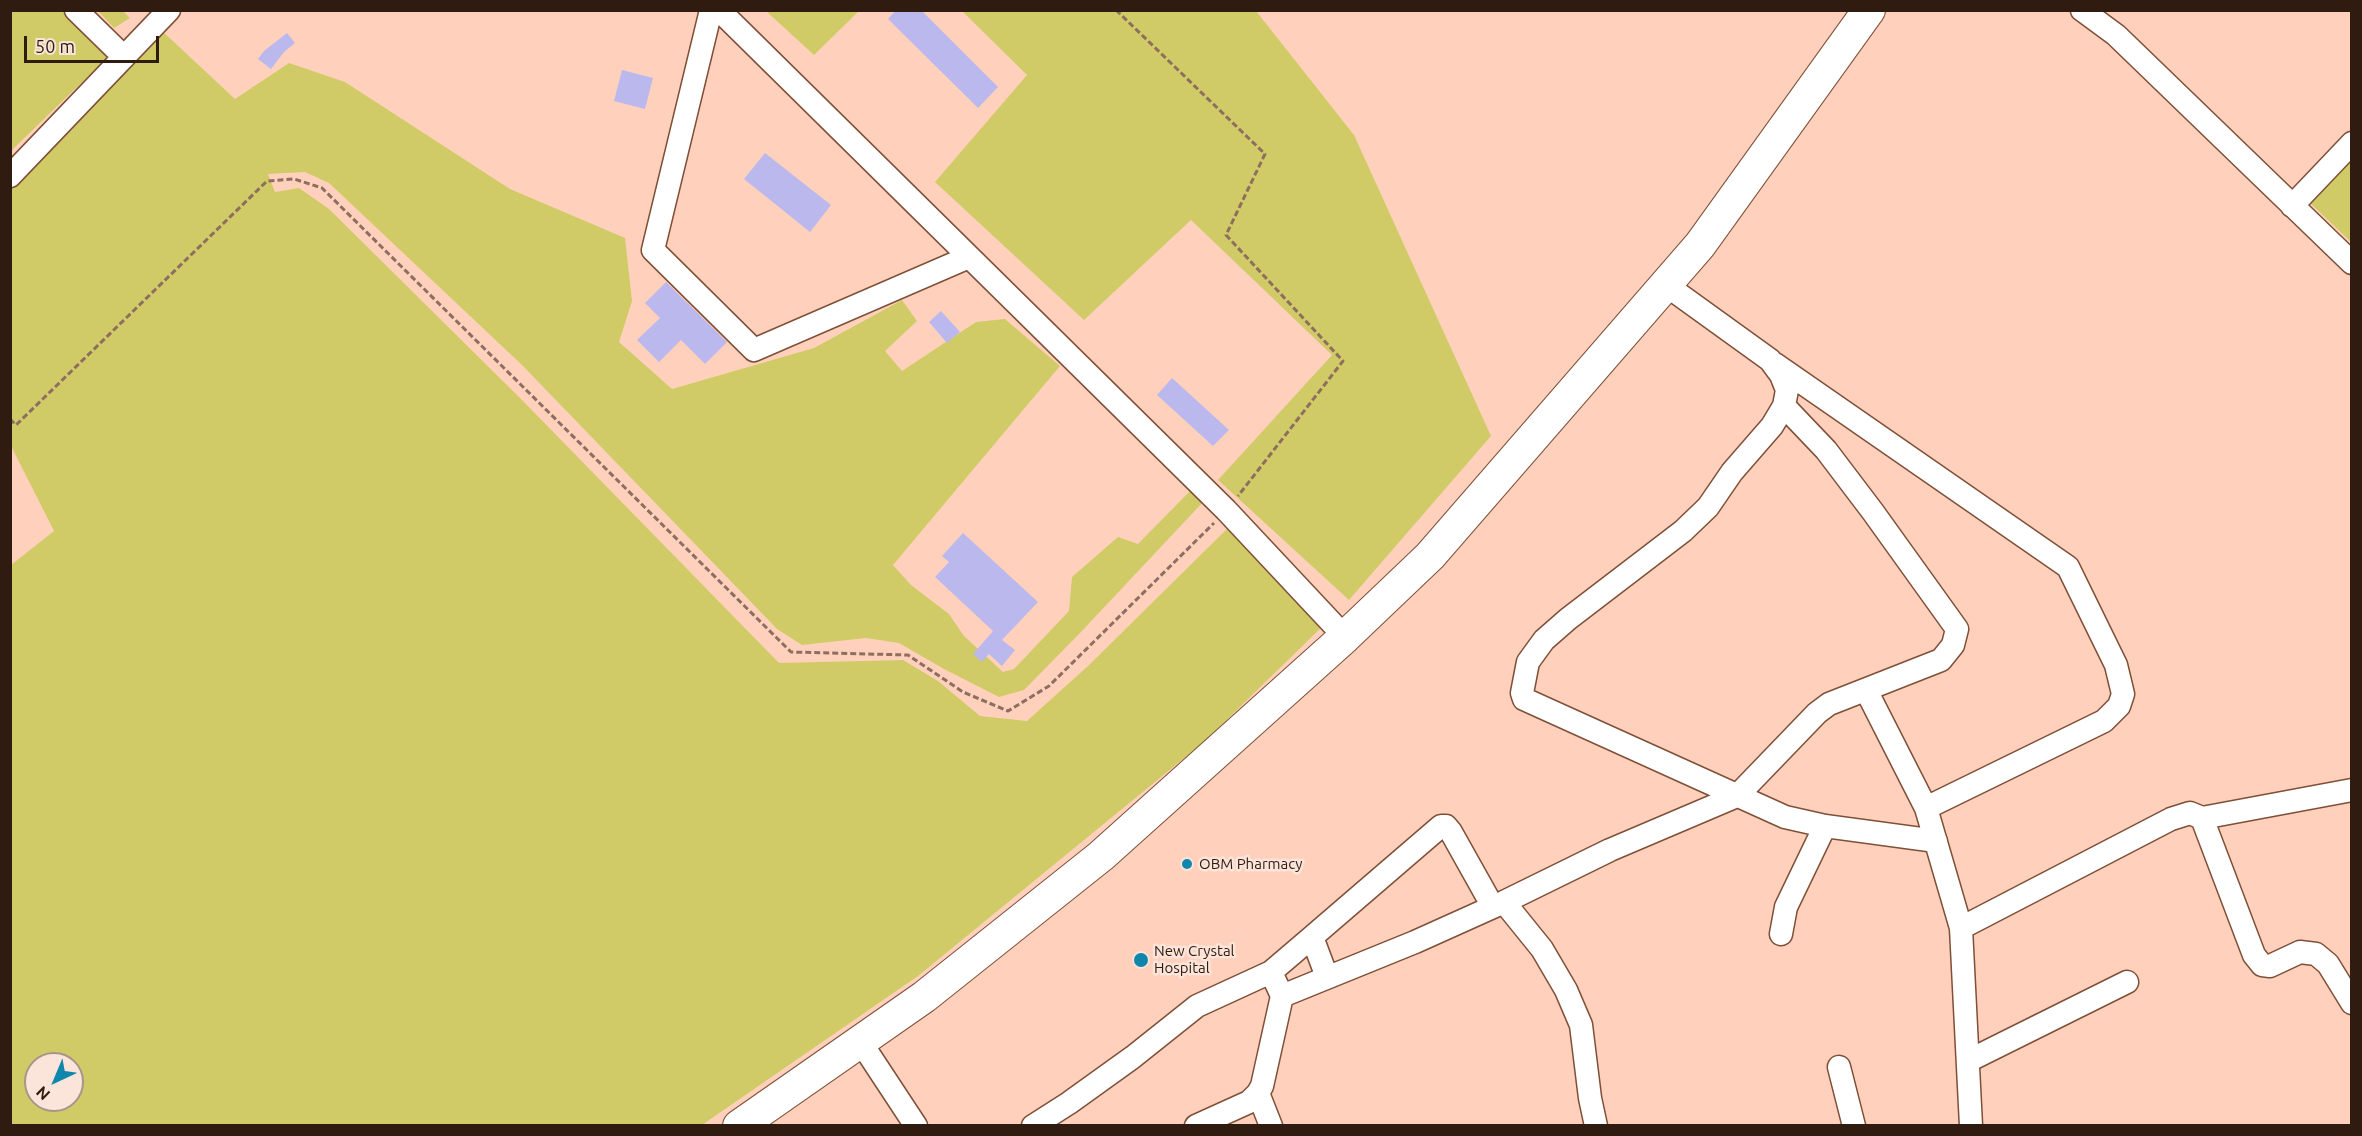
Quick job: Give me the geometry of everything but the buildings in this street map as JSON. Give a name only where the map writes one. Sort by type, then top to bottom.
[{"type":"highway","points":[[739,1125],[924,997],[1101,856],[1345,638],[1430,556],[1700,245],[1869,10]]},
{"type":"street","points":[[76,10],[124,57]]},
{"type":"street","points":[[10,176],[169,10]]},
{"type":"street","points":[[711,10],[653,250],[754,350],[969,257]]},
{"type":"street","points":[[719,10],[1226,510],[1345,638]]},
{"type":"street","points":[[2082,10],[2116,35],[2352,263]]},
{"type":"street","points":[[2292,206],[2352,143]]},
{"type":"street","points":[[1666,285],[2068,567],[2116,664],[2123,694],[2119,706],[2104,721],[1926,808]]},
{"type":"street","points":[[1770,360],[1781,375],[1787,390],[1784,406],[1772,426],[1732,472],[1708,507],[1683,531],[1544,640],[1528,662],[1522,693],[1524,699],[1785,817],[1825,826],[1935,841]]},
{"type":"street","points":[[1282,996],[1415,942],[1498,905],[1610,850],[1737,796],[1816,713],[1829,704],[1941,660],[1953,645],[1957,628],[1874,512],[1826,450],[1784,406]]},
{"type":"street","points":[[1866,690],[1926,808],[1961,928],[1971,1125]]},
{"type":"street","points":[[1961,928],[2171,819],[2190,813],[2202,818],[2352,790]]},
{"type":"street","points":[[2202,818],[2254,955],[2262,965],[2270,966],[2300,952],[2316,954],[2328,964],[2352,1003]]},
{"type":"street","points":[[1033,1125],[1069,1103],[1133,1057],[1197,1006],[1270,972],[1441,826],[1446,826],[1498,905],[1542,949],[1566,990],[1581,1025],[1590,1098],[1596,1125]]},
{"type":"street","points":[[1781,934],[1786,907],[1825,826]]},
{"type":"street","points":[[1312,937],[1327,977]]},
{"type":"street","points":[[1196,1125],[1249,1102],[1263,1086],[1282,996],[1270,972]]},
{"type":"street","points":[[1968,1061],[2127,982]]},
{"type":"street","points":[[860,1041],[916,1125]]},
{"type":"street","points":[[1839,1067],[1854,1125]]},
{"type":"street","points":[[1258,1094],[1270,1125]]},
{"type":"path","points":[[10,419],[16,425],[267,181],[294,179],[322,188],[791,652],[908,655],[963,692],[1008,711],[1048,686],[1226,510],[1343,361],[1226,235],[1265,154],[1116,10]]},
{"type":"shaded area","points":[[11,11],[65,11],[107,58],[11,151]]},
{"type":"shaded area","points":[[98,11],[123,11],[130,18],[114,28]]},
{"type":"shaded area","points":[[766,11],[859,11],[814,55]]},
{"type":"shaded area","points":[[962,11],[1256,11],[1354,135],[1491,436],[1349,600],[1218,480],[1332,355],[1191,220],[1084,320],[935,182],[1027,75]]},
{"type":"shaded area","points":[[160,29],[235,99],[289,63],[345,82],[510,189],[625,238],[632,301],[619,342],[672,389],[814,348],[902,300],[917,321],[885,351],[902,371],[976,322],[1005,319],[1060,366],[893,565],[911,585],[949,614],[964,636],[1003,672],[1014,669],[1069,611],[1072,577],[1118,537],[1138,544],[1193,488],[1204,501],[1024,690],[999,697],[899,643],[866,638],[802,645],[777,629],[522,365],[329,183],[305,172],[268,174],[275,192],[299,188],[329,209],[521,399],[779,663],[903,660],[938,681],[980,716],[1027,721],[1088,666],[1231,525],[1325,624],[1205,741],[918,976],[702,1125],[11,1125],[11,565],[54,531],[11,446],[10,189]]},
{"type":"shaded area","points":[[2351,157],[2351,242],[2309,202]]},
{"type":"place","name":"OBM Pharmacy","points":[[1187,864]]},
{"type":"place","name":"New Crystal Hospital","points":[[1141,960]]}]
